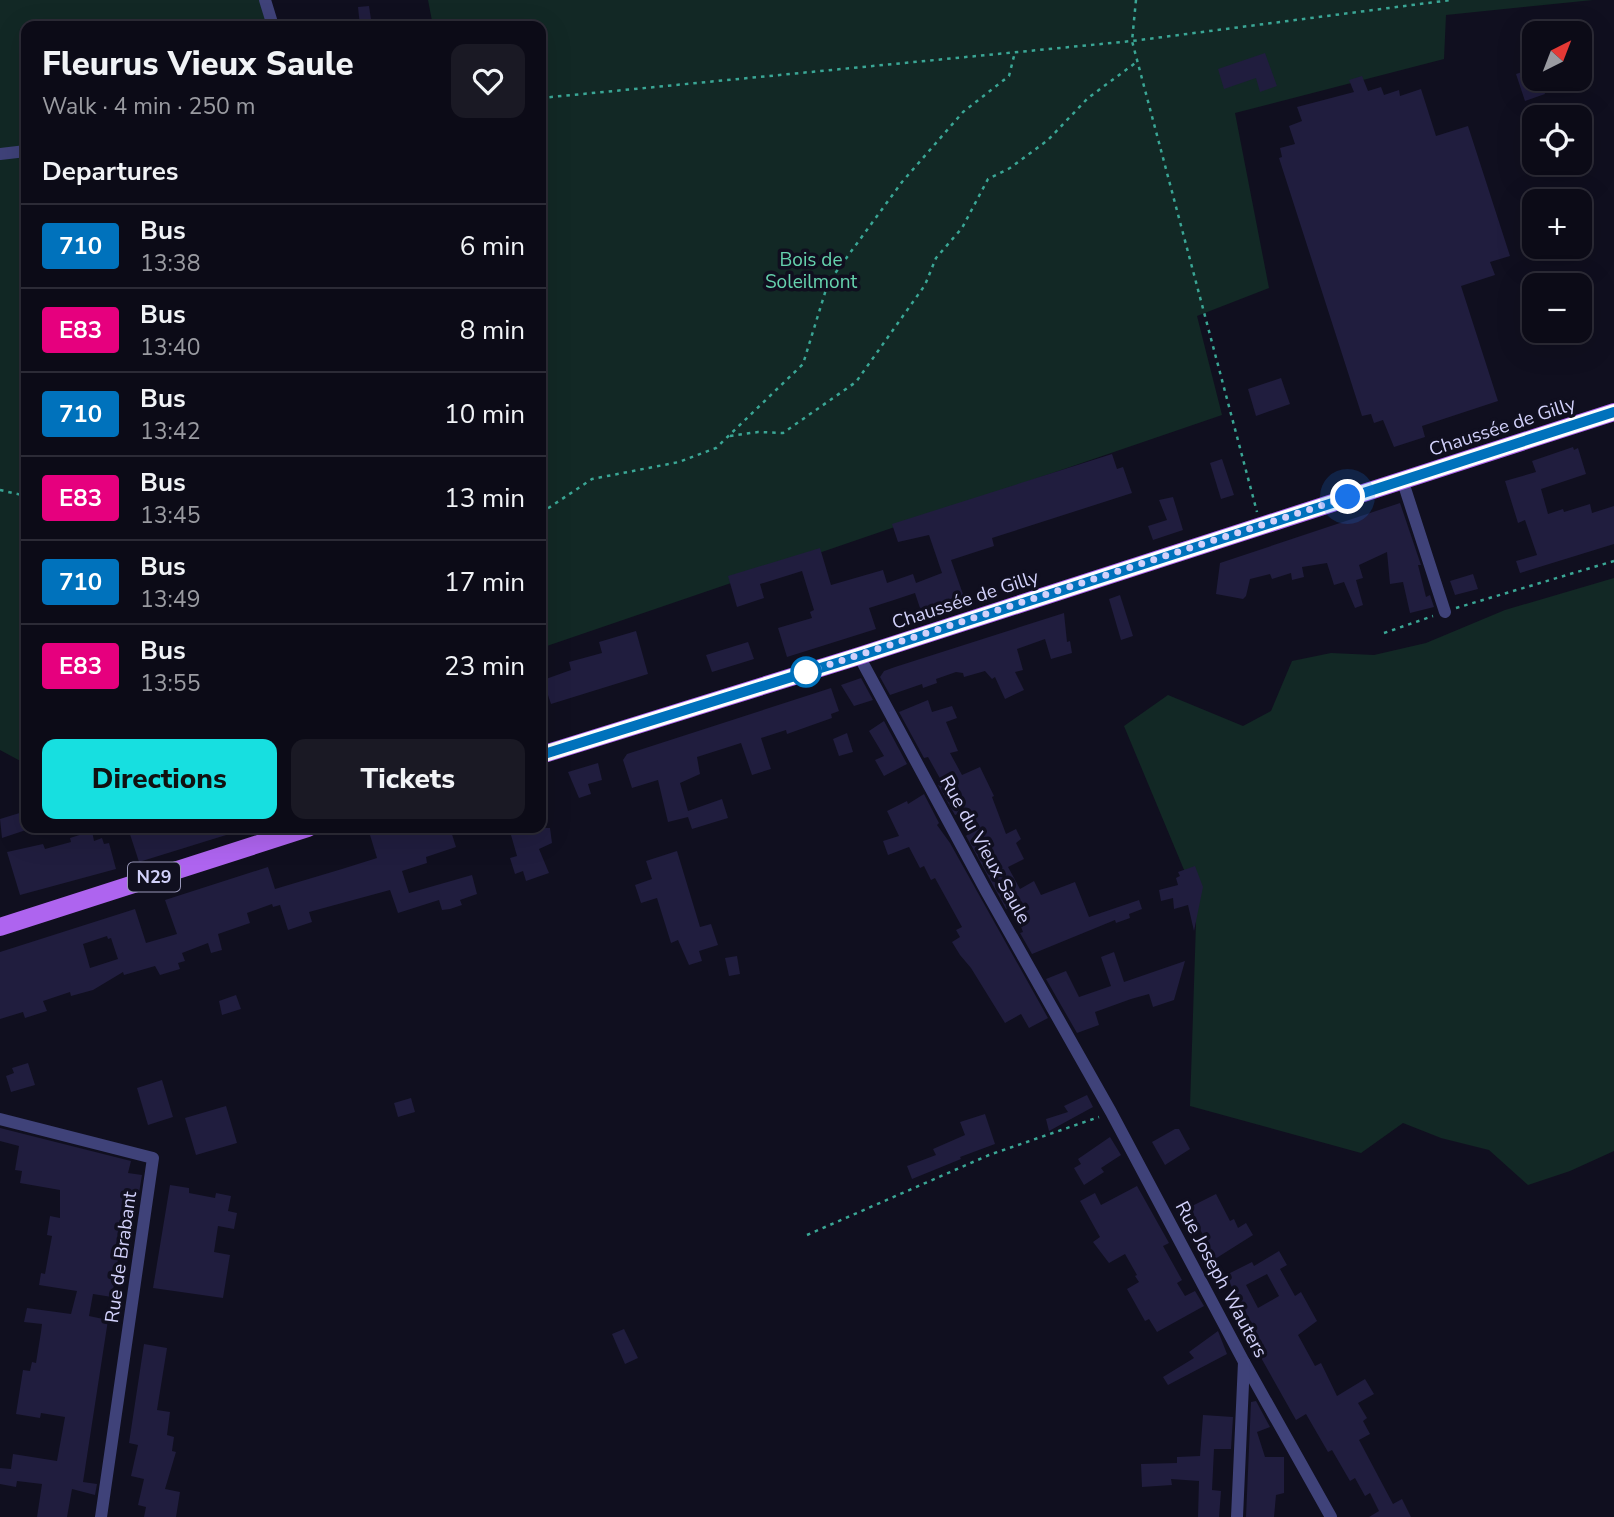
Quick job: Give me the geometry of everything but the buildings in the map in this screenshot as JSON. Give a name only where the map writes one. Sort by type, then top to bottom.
[{"type":"main road","name":"Chaussée de Gilly","points":[[546,753],[859,656],[1614,412]]},
{"type":"main road","name":"N29","points":[[0,927],[292,833]]},
{"type":"street","points":[[265,0],[271,21]]},
{"type":"street","points":[[0,154],[21,152]]},
{"type":"street","points":[[1402,480],[1445,612]]},
{"type":"street","name":"Rue du Vieux Saule","points":[[859,656],[1080,1059]]},
{"type":"street","name":"Rue Joseph Wauters","points":[[1080,1059],[1331,1517]]},
{"type":"street","name":"Rue de Brabant","points":[[0,1119],[153,1158],[101,1517]]},
{"type":"street","points":[[1237,1517],[1244,1362]]},
{"type":"path","points":[[1136,0],[1132,41],[1260,526]]},
{"type":"path","points":[[546,99],[1132,41],[1451,0]]},
{"type":"path","points":[[546,510],[592,479],[679,462],[716,447],[803,364],[828,282],[902,182],[963,111],[1009,76],[1015,52]]},
{"type":"path","points":[[728,437],[758,432],[783,433],[856,382],[925,285],[936,258],[962,228],[988,179],[1010,168],[1048,140],[1088,98],[1138,61]]},
{"type":"path","points":[[0,490],[21,495]]},
{"type":"path","points":[[1384,633],[1614,561]]},
{"type":"path","points":[[807,1235],[989,1155],[1111,1112]]},
{"type":"green space","points":[[0,0],[265,0],[271,21],[21,21],[21,761],[0,750]]},
{"type":"green space","name":"Bois de Soleilmont","points":[[428,0],[1593,0],[1446,15],[1444,59],[1235,113],[1269,288],[1197,316],[1222,415],[546,646],[546,21],[432,21]]},
{"type":"green space","points":[[1614,578],[1614,1151],[1570,1171],[1528,1185],[1489,1150],[1441,1138],[1403,1123],[1361,1153],[1190,1106],[1196,923],[1192,889],[1124,726],[1168,695],[1243,726],[1271,711],[1292,661],[1331,653],[1374,655],[1426,643],[1505,610]]},
{"type":"bus line","name":"710","points":[[546,753],[859,656],[1614,412]]},
{"type":"route","points":[[806,672],[1348,497]]}]
